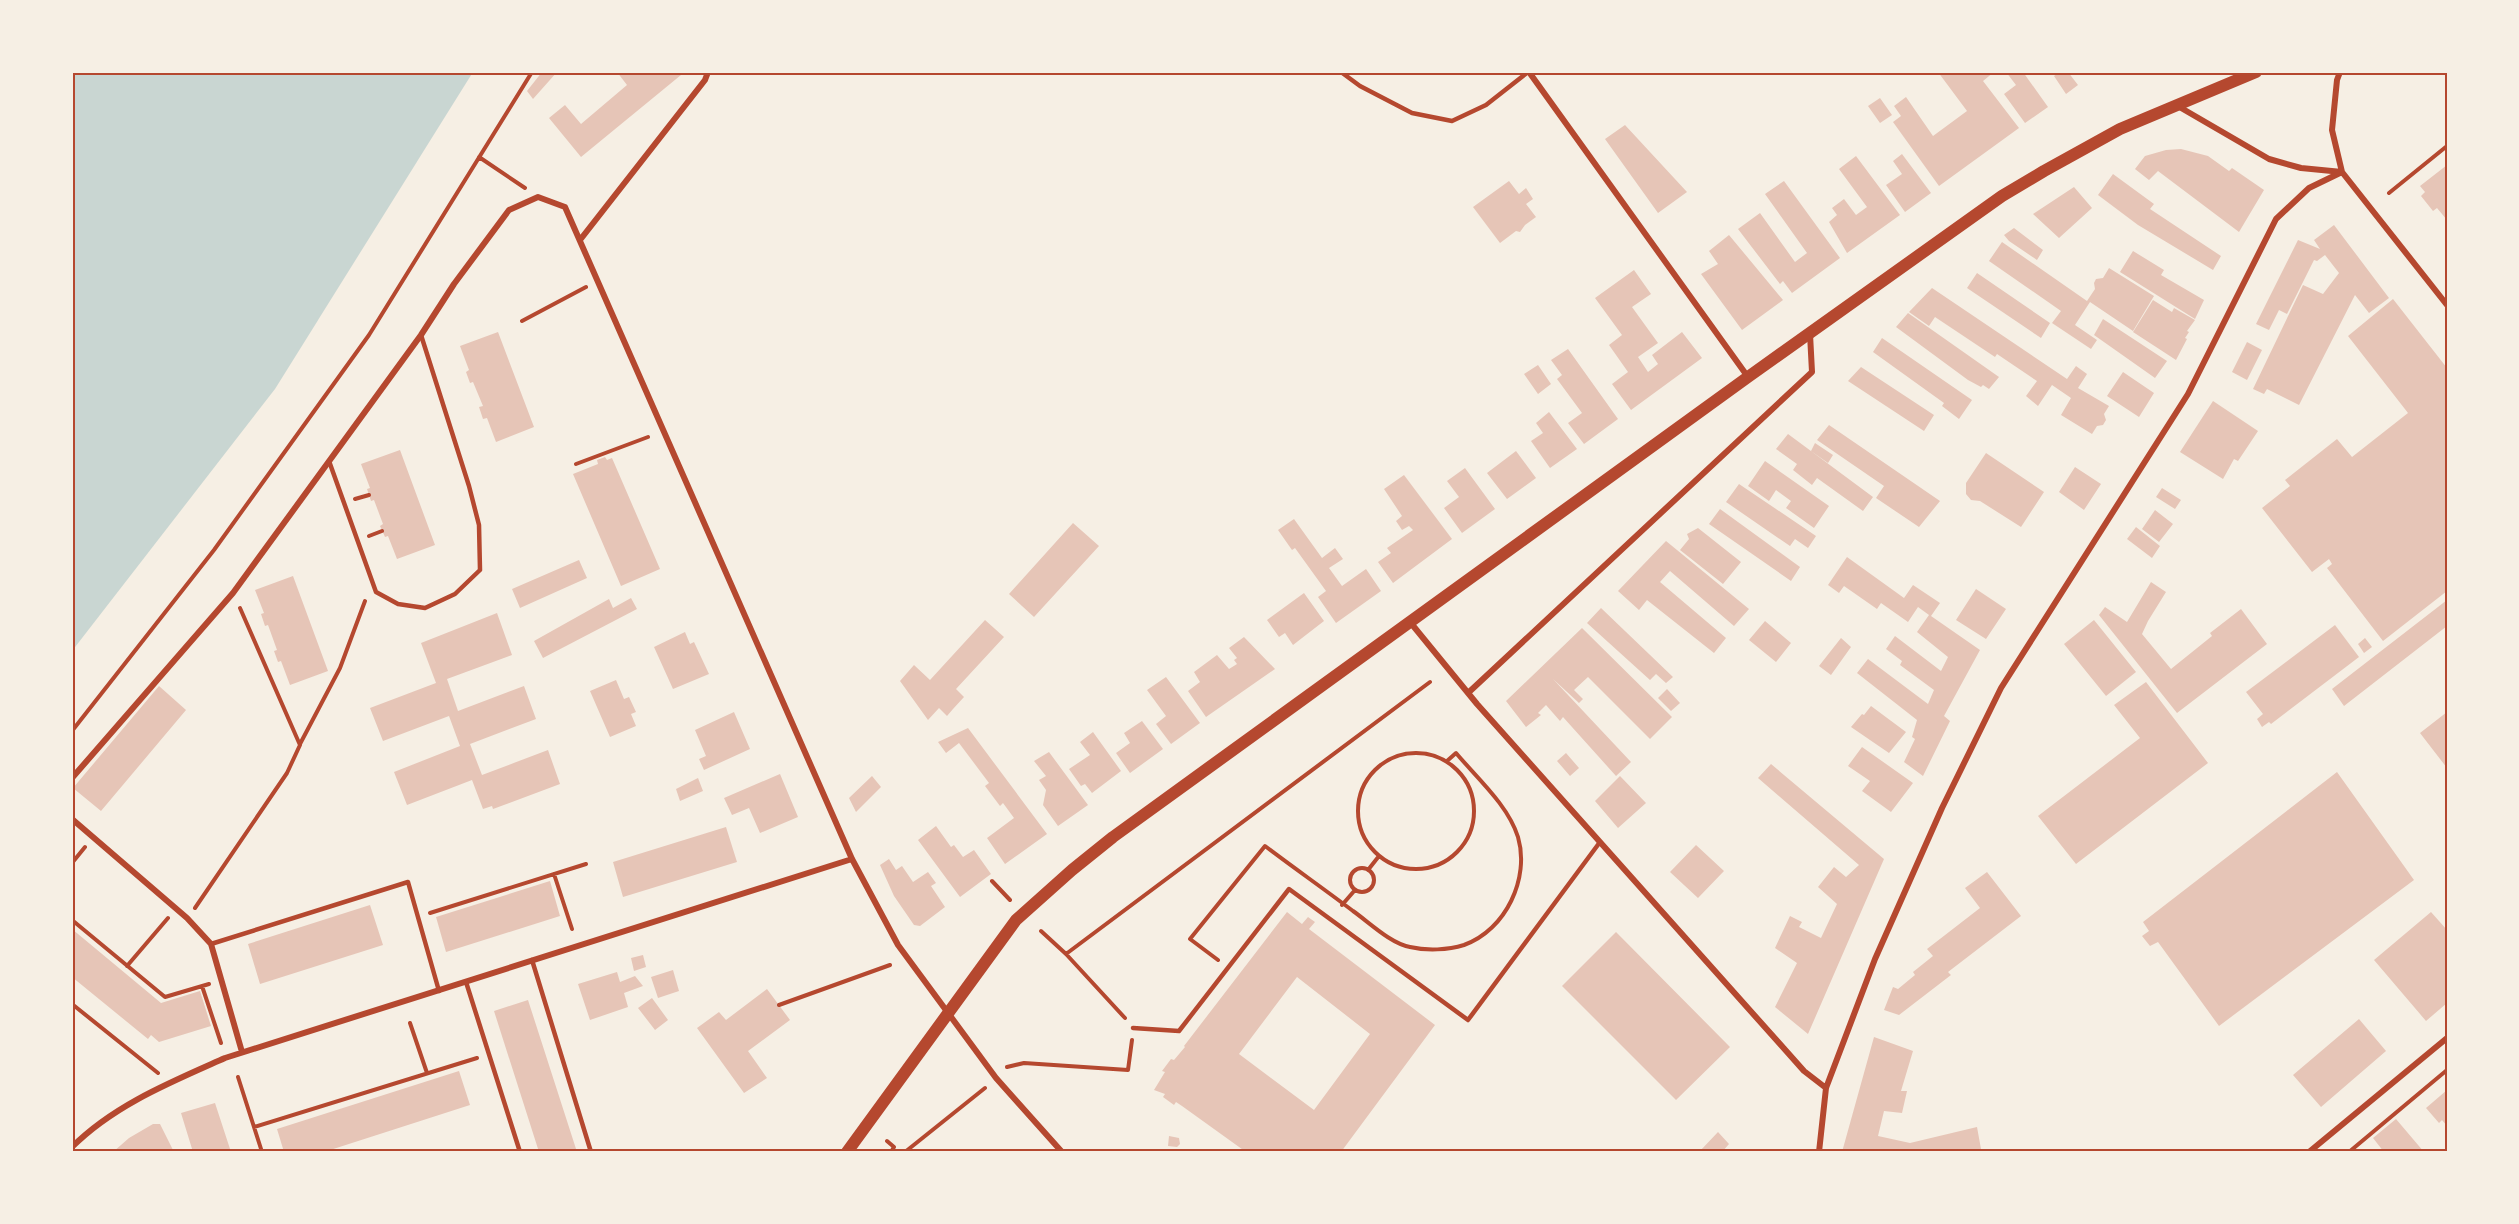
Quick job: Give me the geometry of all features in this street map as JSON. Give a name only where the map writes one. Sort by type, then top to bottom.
[{"type":"main road","points":[[847,1152],[1016,920],[1072,870],[1251,736],[1945,235],[2010,191],[2084,148],[2175,105],[2256,72]]},
{"type":"street","points":[[580,240],[705,80],[708,72]]},
{"type":"street","points":[[1528,72],[1748,377]]},
{"type":"street","points":[[2340,72],[2337,80],[2332,130],[2342,172],[2447,305]]},
{"type":"street","points":[[2175,105],[2269,159],[2301,168],[2342,172]]},
{"type":"street","points":[[1819,1152],[1826,1088],[1875,959],[1942,808],[2001,688],[2188,394],[2276,219],[2309,188],[2342,172]]},
{"type":"street","points":[[72,778],[233,593],[421,335],[454,284],[510,210],[538,197],[565,207],[852,859],[898,945],[996,1078],[1062,1152]]},
{"type":"street","points":[[1468,693],[1812,372],[1810,333]]},
{"type":"street","points":[[1410,622],[1468,693],[1804,1071],[1826,1088]]},
{"type":"street","points":[[72,819],[187,918],[211,944],[242,1052]]},
{"type":"street","points":[[72,1147],[85,1133],[140,1097],[242,1052],[439,992],[532,960],[852,859]]},
{"type":"street","points":[[2309,1152],[2447,1038]]},
{"type":"lane","points":[[1341,72],[1360,86],[1412,113],[1452,121],[1486,105],[1528,72]]},
{"type":"lane","points":[[329,461],[376,592],[398,604],[424,608],[455,594],[480,570],[479,525],[469,486],[421,335]]},
{"type":"lane","points":[[1133,1028],[1179,1031],[1289,889],[1468,1020],[1600,842]]},
{"type":"lane","points":[[211,944],[408,882],[439,992]]},
{"type":"lane","points":[[532,960],[591,1152]]},
{"type":"lane","points":[[465,982],[520,1152]]},
{"type":"path","points":[[72,731],[214,550],[369,335],[532,72]]},
{"type":"path","points":[[2389,193],[2447,146]]},
{"type":"path","points":[[479,157],[538,197]]},
{"type":"path","points":[[522,321],[586,287]]},
{"type":"path","points":[[576,464],[648,437]]},
{"type":"path","points":[[187,918],[287,773],[340,668],[372,583]]},
{"type":"path","points":[[233,593],[300,745]]},
{"type":"path","points":[[1066,954],[1430,682]]},
{"type":"path","points":[[1405,753],[1433,755],[1447,761],[1464,777],[1473,797],[1474,820],[1466,842],[1450,858],[1429,868],[1406,868],[1392,864],[1379,856],[1369,845],[1358,818],[1358,804],[1368,776],[1390,758],[1405,753]]},
{"type":"path","points":[[1229,967],[1190,939],[1265,846],[1385,934],[1408,947],[1432,950],[1465,945],[1489,930],[1509,907],[1518,887],[1521,859],[1518,836],[1500,804],[1456,753],[1447,761]]},
{"type":"path","points":[[1368,870],[1379,856]]},
{"type":"path","points":[[417,916],[586,864]]},
{"type":"path","points":[[1360,868],[1368,870],[1374,876],[1372,887],[1366,892],[1355,890],[1351,883],[1353,872],[1360,868]]},
{"type":"path","points":[[554,874],[572,929]]},
{"type":"path","points":[[992,881],[1010,900]]},
{"type":"path","points":[[1330,919],[1355,890]]},
{"type":"path","points":[[128,966],[176,909]]},
{"type":"path","points":[[72,920],[165,997],[169,998],[221,980]]},
{"type":"path","points":[[81,937],[86,931]]},
{"type":"path","points":[[1006,1067],[1024,1063],[1128,1070],[1133,1028],[1066,954],[1041,931]]},
{"type":"path","points":[[117,966],[122,961]]},
{"type":"path","points":[[779,1005],[890,965]]},
{"type":"path","points":[[202,986],[220,1043]]},
{"type":"path","points":[[72,1004],[170,1083]]},
{"type":"path","points":[[410,1023],[428,1073]]},
{"type":"path","points":[[254,1127],[489,1054]]},
{"type":"path","points":[[2349,1152],[2447,1070]]},
{"type":"path","points":[[238,1077],[262,1152]]},
{"type":"path","points":[[905,1152],[985,1088]]},
{"type":"path","points":[[887,1141],[894,1147],[891,1152]]},
{"type":"shaded area","points":[[72,72],[473,72],[275,389],[72,651]]},
{"type":"building","points":[[542,72],[557,72],[533,99],[527,91]]},
{"type":"building","points":[[617,72],[678,72],[681,75],[581,157],[549,118],[565,105],[581,124],[627,85]]},
{"type":"building","points":[[1938,72],[1994,72],[1983,81],[2019,128],[1939,186],[1893,122],[1901,116],[1894,106],[1906,97],[1933,136],[1967,111]]},
{"type":"building","points":[[2006,72],[2023,72],[2048,107],[2025,123],[2004,94],[2016,85]]},
{"type":"building","points":[[2060,72],[2068,72],[2078,85],[2066,94],[2054,76]]},
{"type":"building","points":[[1880,98],[1892,115],[1880,123],[1868,106]]},
{"type":"building","points":[[1625,125],[1687,192],[1658,213],[1605,139]]},
{"type":"building","points":[[2181,149],[2208,156],[2229,171],[2232,168],[2264,190],[2239,232],[2158,171],[2149,180],[2135,169],[2145,156],[2166,150]]},
{"type":"building","points":[[1902,154],[1931,193],[1905,212],[1886,185],[1902,174],[1893,161]]},
{"type":"building","points":[[1856,156],[1900,215],[1847,253],[1829,222],[1837,215],[1832,208],[1844,199],[1856,215],[1867,207],[1839,169]]},
{"type":"building","points":[[2447,165],[2447,220],[2437,208],[2433,211],[2421,196],[2425,192],[2420,186]]},
{"type":"building","points":[[2113,174],[2154,204],[2150,209],[2221,256],[2213,270],[2138,225],[2098,195]]},
{"type":"building","points":[[1509,181],[1519,194],[1526,188],[1533,199],[1526,204],[1536,217],[1520,232],[1516,231],[1500,243],[1473,207]]},
{"type":"building","points":[[1784,181],[1840,258],[1792,293],[1783,281],[1780,284],[1738,229],[1760,213],[1795,262],[1807,253],[1765,194]]},
{"type":"building","points":[[2074,187],[2092,208],[2059,238],[2033,214]]},
{"type":"building","points":[[2334,225],[2389,298],[2369,313],[2355,295],[2299,405],[2267,389],[2264,394],[2253,389],[2303,285],[2323,294],[2339,273],[2325,255],[2317,261],[2314,260],[2287,314],[2279,310],[2269,330],[2256,324],[2298,240],[2320,249],[2314,240]]},
{"type":"building","points":[[2014,228],[2043,250],[2037,260],[2004,235]]},
{"type":"building","points":[[1729,235],[1783,300],[1742,330],[1701,274],[1718,264],[1709,251]]},
{"type":"building","points":[[2002,242],[2087,301],[2095,289],[2096,279],[2103,278],[2109,268],[2154,296],[2133,331],[2090,302],[2075,325],[2097,340],[2091,349],[2052,323],[2061,311],[1989,261]]},
{"type":"building","points":[[2133,251],[2164,270],[2161,275],[2204,300],[2195,319],[2120,272]]},
{"type":"building","points":[[1634,270],[1651,294],[1632,307],[1658,343],[1638,357],[1648,372],[1658,364],[1652,355],[1682,332],[1702,358],[1631,410],[1612,384],[1628,372],[1609,345],[1622,335],[1595,298]]},
{"type":"building","points":[[1977,273],[2050,323],[2041,338],[1967,288]]},
{"type":"building","points":[[1932,288],[2067,379],[2076,366],[2087,374],[2078,388],[2109,406],[2104,414],[2106,420],[2103,425],[2097,426],[2092,434],[2061,415],[2071,398],[2052,385],[2038,406],[2026,396],[2037,381],[1997,354],[1995,357],[1935,317],[1929,326],[1909,312]]},
{"type":"building","points":[[2393,299],[2447,368],[2447,591],[2383,641],[2327,568],[2332,564],[2329,559],[2312,572],[2262,508],[2290,486],[2285,480],[2337,439],[2352,457],[2408,413],[2348,336]]},
{"type":"building","points":[[2153,300],[2172,312],[2174,308],[2195,320],[2187,331],[2189,332],[2185,338],[2187,339],[2176,360],[2133,332]]},
{"type":"building","points":[[1908,313],[1999,377],[1989,389],[1968,380],[1896,327]]},
{"type":"building","points":[[2103,319],[2167,361],[2155,378],[2094,335]]},
{"type":"building","points":[[498,332],[534,427],[496,442],[487,418],[483,419],[479,407],[483,406],[473,382],[470,383],[466,372],[469,370],[460,346]]},
{"type":"building","points":[[1882,338],[1972,400],[1959,419],[1942,406],[1944,403],[1873,352]]},
{"type":"building","points":[[2247,342],[2262,350],[2247,380],[2232,372]]},
{"type":"building","points":[[1568,349],[1618,419],[1584,444],[1568,423],[1582,413],[1557,379],[1562,375],[1551,360]]},
{"type":"building","points":[[1538,365],[1551,384],[1538,394],[1524,374]]},
{"type":"building","points":[[1861,367],[1934,415],[1924,431],[1848,381]]},
{"type":"building","points":[[2123,372],[2154,393],[2139,417],[2107,396]]},
{"type":"building","points":[[2213,401],[2258,431],[2238,461],[2234,459],[2223,479],[2180,452]]},
{"type":"building","points":[[1549,412],[1577,449],[1550,468],[1531,441],[1543,433],[1536,423]]},
{"type":"building","points":[[1829,425],[1940,501],[1919,527],[1876,498],[1884,486],[1817,440]]},
{"type":"building","points":[[1788,434],[1873,497],[1863,511],[1817,478],[1812,485],[1793,470],[1797,464],[1776,449]]},
{"type":"building","points":[[1815,443],[1833,455],[1828,463],[1811,451]]},
{"type":"building","points":[[400,450],[435,545],[397,559],[388,536],[385,537],[380,526],[383,524],[374,500],[371,501],[367,489],[370,488],[361,464]]},
{"type":"building","points":[[1516,451],[1536,478],[1507,499],[1487,473]]},
{"type":"building","points":[[1986,453],[2044,492],[2021,527],[1980,501],[1971,500],[1966,494],[1966,483]]},
{"type":"building","points":[[605,457],[607,460],[612,458],[660,569],[621,586],[573,474],[598,464],[597,460]]},
{"type":"building","points":[[1765,461],[1829,506],[1814,528],[1786,508],[1791,501],[1776,490],[1769,501],[1748,486]]},
{"type":"building","points":[[2075,467],[2101,484],[2084,510],[2059,492]]},
{"type":"building","points":[[1465,468],[1495,509],[1462,533],[1444,508],[1459,497],[1447,481]]},
{"type":"building","points":[[1404,475],[1452,539],[1393,583],[1378,562],[1391,553],[1387,548],[1413,530],[1409,526],[1402,530],[1396,521],[1402,516],[1384,489]]},
{"type":"building","points":[[1739,484],[1816,536],[1808,548],[1795,539],[1790,546],[1726,502]]},
{"type":"building","points":[[2162,488],[2181,500],[2175,509],[2156,497]]},
{"type":"building","points":[[1720,509],[1800,567],[1791,581],[1709,524]]},
{"type":"building","points":[[2155,510],[2173,524],[2159,542],[2142,529]]},
{"type":"building","points":[[1294,519],[1322,558],[1335,548],[1343,559],[1329,568],[1342,586],[1366,569],[1381,591],[1336,623],[1318,597],[1326,591],[1295,548],[1292,550],[1278,530]]},
{"type":"building","points":[[1073,523],[1099,546],[1034,617],[1009,594]]},
{"type":"building","points":[[2136,527],[2160,546],[2152,558],[2127,539]]},
{"type":"building","points":[[1698,528],[1741,562],[1723,584],[1680,550],[1689,539],[1687,534]]},
{"type":"building","points":[[1666,541],[1749,609],[1734,626],[1670,571],[1660,582],[1726,638],[1714,653],[1647,600],[1639,610],[1618,591]]},
{"type":"building","points":[[1847,557],[1904,598],[1913,585],[1940,603],[1931,616],[1980,650],[1944,716],[1950,721],[1923,776],[1904,762],[1915,739],[1912,737],[1917,720],[1857,673],[1868,659],[1928,704],[1934,690],[1900,665],[1902,661],[1886,649],[1895,636],[1941,671],[1948,657],[1917,632],[1929,615],[1918,607],[1908,622],[1881,603],[1877,609],[1844,586],[1839,593],[1828,585]]},
{"type":"building","points":[[579,560],[587,578],[520,608],[512,589]]},
{"type":"building","points":[[293,576],[328,671],[290,685],[281,661],[278,662],[274,651],[277,650],[268,625],[265,626],[261,614],[264,613],[255,590]]},
{"type":"building","points":[[2151,582],[2166,592],[2142,634],[2171,669],[2212,636],[2210,633],[2241,609],[2267,644],[2177,713],[2099,615],[2105,607],[2127,622]]},
{"type":"building","points":[[1976,589],[2006,609],[1986,639],[1956,620]]},
{"type":"building","points":[[1304,593],[1324,621],[1293,645],[1285,633],[1279,637],[1267,620]]},
{"type":"building","points":[[631,598],[637,609],[543,658],[534,641],[609,599],[613,608]]},
{"type":"building","points":[[2447,600],[2447,626],[2344,706],[2332,689]]},
{"type":"building","points":[[1601,608],[1673,677],[1666,683],[1656,674],[1650,680],[1587,623]]},
{"type":"building","points":[[497,613],[512,655],[447,679],[458,711],[524,686],[536,719],[470,744],[482,775],[548,750],[560,784],[493,809],[492,806],[483,809],[472,780],[407,805],[394,772],[460,746],[449,716],[383,741],[370,708],[436,683],[421,643]]},
{"type":"building","points":[[985,620],[1004,637],[956,689],[964,697],[947,716],[939,708],[928,720],[900,681],[914,665],[930,680]]},
{"type":"building","points":[[2094,620],[2136,672],[2106,696],[2064,644]]},
{"type":"building","points":[[1765,621],[1791,643],[1776,662],[1749,640]]},
{"type":"building","points":[[2335,625],[2359,657],[2271,724],[2269,722],[2262,727],[2257,719],[2263,714],[2246,692]]},
{"type":"building","points":[[1582,628],[1672,717],[1650,739],[1588,677],[1574,690],[1583,699],[1579,703],[1553,679],[1631,762],[1616,776],[1563,717],[1560,721],[1546,705],[1538,713],[1541,715],[1526,727],[1506,701]]},
{"type":"building","points":[[685,632],[690,644],[694,642],[709,674],[673,689],[654,647]]},
{"type":"building","points":[[1244,637],[1275,669],[1206,717],[1188,691],[1200,682],[1194,672],[1217,655],[1229,669],[1237,664],[1234,660],[1237,658],[1229,648]]},
{"type":"building","points":[[1841,638],[1851,647],[1831,675],[1819,666]]},
{"type":"building","points":[[2365,638],[2372,647],[2364,653],[2358,644]]},
{"type":"building","points":[[1166,677],[1200,723],[1171,744],[1156,724],[1166,716],[1147,690]]},
{"type":"building","points":[[616,680],[624,699],[629,697],[636,712],[631,714],[636,726],[610,737],[590,691]]},
{"type":"building","points":[[2146,682],[2208,763],[2076,864],[2038,816],[2140,738],[2114,705]]},
{"type":"building","points":[[159,686],[186,710],[101,811],[73,788]]},
{"type":"building","points":[[1667,689],[1680,703],[1671,711],[1658,698]]},
{"type":"building","points":[[1871,706],[1906,732],[1889,753],[1851,727]]},
{"type":"building","points":[[734,712],[750,749],[704,770],[699,759],[706,756],[695,730]]},
{"type":"building","points":[[2447,712],[2447,768],[2420,733]]},
{"type":"building","points":[[1142,721],[1163,749],[1130,773],[1116,753],[1130,743],[1124,733]]},
{"type":"building","points":[[968,728],[1047,834],[1005,864],[987,838],[1014,818],[1003,803],[1000,806],[985,786],[989,783],[959,743],[946,753],[938,742]]},
{"type":"building","points":[[1093,732],[1121,771],[1092,793],[1085,784],[1081,786],[1069,769],[1090,755],[1080,742]]},
{"type":"building","points":[[1862,747],[1913,783],[1891,812],[1862,791],[1870,781],[1848,766]]},
{"type":"building","points":[[1049,752],[1088,805],[1058,826],[1043,805],[1046,790],[1039,780],[1046,776],[1034,761]]},
{"type":"building","points":[[1566,753],[1579,768],[1570,776],[1557,761]]},
{"type":"building","points":[[1771,764],[1884,859],[1808,1034],[1775,1007],[1797,963],[1775,948],[1790,916],[1802,922],[1799,927],[1821,938],[1837,904],[1818,887],[1834,867],[1846,877],[1859,865],[1758,778]]},
{"type":"building","points":[[2337,772],[2414,880],[2219,1026],[2158,942],[2150,946],[2142,936],[2149,931],[2143,922]]},
{"type":"building","points":[[780,774],[798,817],[760,833],[749,808],[732,815],[724,798]]},
{"type":"building","points":[[872,776],[881,787],[856,812],[849,798]]},
{"type":"building","points":[[1620,776],[1646,803],[1618,828],[1595,801]]},
{"type":"building","points":[[698,778],[703,791],[680,801],[676,789]]},
{"type":"building","points":[[936,826],[951,847],[954,845],[963,857],[974,850],[991,874],[960,897],[918,840]]},
{"type":"building","points":[[726,827],[737,862],[623,897],[613,862]]},
{"type":"building","points":[[1696,845],[1724,871],[1698,898],[1670,872]]},
{"type":"building","points":[[889,859],[896,870],[902,866],[913,882],[928,872],[936,883],[931,886],[945,907],[920,926],[914,925],[894,896],[880,865]]},
{"type":"building","points":[[1987,872],[2021,916],[1948,972],[1951,975],[1899,1015],[1884,1010],[1893,987],[1898,989],[1915,975],[1913,972],[1933,956],[1927,949],[1980,908],[1965,888]]},
{"type":"building","points":[[550,881],[560,916],[446,952],[436,917]]},
{"type":"building","points":[[370,905],[383,945],[260,984],[248,944]]},
{"type":"building","points":[[1287,912],[1302,924],[1308,917],[1315,922],[1309,929],[1435,1025],[1341,1152],[1246,1152],[1176,1102],[1174,1105],[1163,1097],[1165,1094],[1154,1090],[1165,1072],[1162,1071],[1184,1046]],"holes":[[[1297,977],[1370,1034],[1314,1110],[1239,1054]]]},
{"type":"building","points":[[2431,912],[2447,930],[2447,1003],[2426,1021],[2374,960]]},
{"type":"building","points":[[72,929],[161,1003],[200,991],[211,1026],[159,1042],[151,1035],[148,1039],[72,977]]},
{"type":"building","points":[[1616,932],[1730,1047],[1676,1100],[1562,986]]},
{"type":"building","points":[[643,955],[646,967],[634,971],[631,958]]},
{"type":"building","points":[[673,970],[679,991],[658,998],[651,977]]},
{"type":"building","points":[[617,972],[620,982],[635,976],[643,986],[624,993],[628,1007],[590,1020],[578,984]]},
{"type":"building","points":[[767,989],[790,1020],[748,1051],[767,1078],[744,1093],[697,1028],[719,1012],[726,1020]]},
{"type":"building","points":[[652,998],[668,1020],[655,1030],[638,1008]]},
{"type":"building","points":[[528,1000],[577,1152],[539,1152],[494,1011]]},
{"type":"building","points":[[2359,1019],[2386,1051],[2321,1107],[2293,1075]]},
{"type":"building","points":[[1874,1037],[1913,1051],[1901,1091],[1907,1091],[1902,1113],[1884,1111],[1878,1136],[1910,1143],[1977,1127],[1981,1149],[1972,1152],[1842,1152]]},
{"type":"building","points":[[459,1071],[470,1105],[324,1152],[284,1152],[277,1129]]},
{"type":"building","points":[[2447,1090],[2447,1126],[2442,1120],[2439,1123],[2426,1108]]},
{"type":"building","points":[[215,1103],[231,1152],[193,1152],[181,1113]]},
{"type":"building","points":[[2396,1119],[2424,1152],[2384,1152],[2373,1138]]},
{"type":"building","points":[[153,1124],[160,1124],[174,1152],[113,1152],[129,1138]]},
{"type":"building","points":[[1718,1132],[1729,1144],[1722,1152],[1699,1152]]},
{"type":"building","points":[[1169,1136],[1179,1138],[1180,1144],[1177,1147],[1168,1146]]}]
